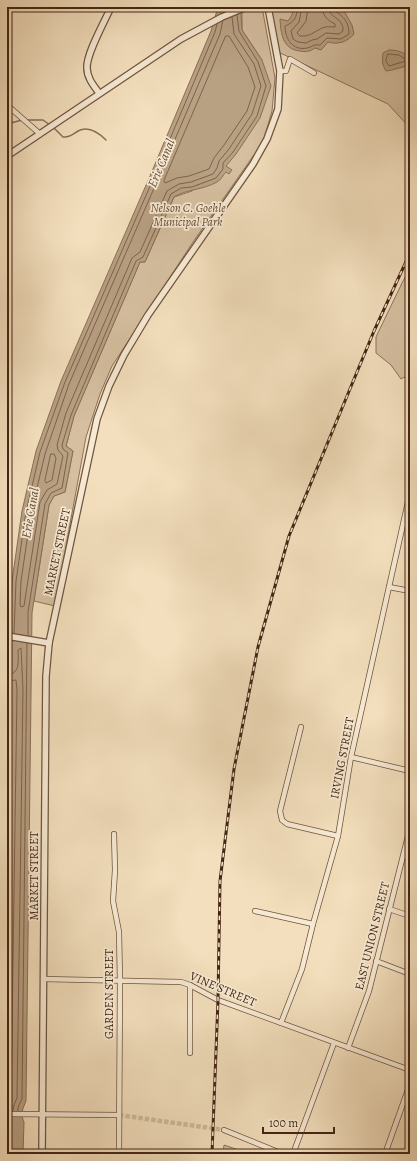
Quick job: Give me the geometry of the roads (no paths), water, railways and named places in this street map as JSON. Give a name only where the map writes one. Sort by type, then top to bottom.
[{"type":"street","points":[[99,93],[90,79],[87,70],[87,63],[111,7]]},
{"type":"street","points":[[7,156],[99,93],[197,29],[246,7]]},
{"type":"street","name":"MARKET STREET","points":[[42,1154],[46,676],[49,643],[97,420],[108,386],[124,355],[148,315],[253,164],[267,139],[278,109],[280,72],[268,7]]},
{"type":"street","points":[[280,72],[286,72],[290,60],[314,74]]},
{"type":"street","points":[[7,105],[40,134]]},
{"type":"street","name":"IRVING STREET","points":[[281,1023],[302,969],[312,924],[338,836],[351,757],[410,493]]},
{"type":"street","points":[[404,522],[410,524]]},
{"type":"street","points":[[389,586],[410,592]]},
{"type":"street","points":[[7,636],[49,643]]},
{"type":"street","points":[[301,727],[280,811],[282,820],[287,824],[338,836]]},
{"type":"street","points":[[351,757],[410,771]]},
{"type":"street","name":"EAST UNION STREET","points":[[348,1048],[369,991],[410,828]]},
{"type":"street","name":"GARDEN STREET","points":[[114,834],[115,870],[113,901],[118,932],[120,980],[119,1154]]},
{"type":"street","points":[[404,850],[410,852]]},
{"type":"street","points":[[389,909],[410,916]]},
{"type":"street","points":[[255,911],[312,924]]},
{"type":"street","points":[[376,961],[410,974]]},
{"type":"street","name":"VINE STREET","points":[[43,979],[181,982],[190,985],[218,1000],[410,1070]]},
{"type":"street","points":[[190,985],[190,1053]]},
{"type":"street","points":[[293,1154],[334,1043]]},
{"type":"street","points":[[385,1154],[410,1084]]},
{"type":"street","points":[[7,1114],[119,1115]]},
{"type":"street","points":[[224,1130],[283,1154]]},
{"type":"water","name":"Erie Canal","points":[[218,7],[243,7],[241,15],[242,30],[262,60],[271,86],[260,118],[236,154],[226,166],[232,170],[229,174],[226,172],[220,180],[212,185],[184,192],[174,197],[145,262],[140,262],[74,416],[66,446],[73,451],[65,492],[54,496],[49,505],[32,613],[26,1101],[22,1114],[24,1122],[23,1154],[7,1154],[7,835],[10,640],[12,581],[22,511],[36,451],[61,381],[211,31]]},
{"type":"water","points":[[293,7],[330,7],[344,11],[352,25],[354,34],[342,42],[328,42],[321,50],[315,48],[306,52],[294,50],[286,44],[284,40],[280,19],[288,21],[292,15]]},
{"type":"water","points":[[389,50],[398,51],[405,54],[410,58],[410,65],[386,71],[382,58],[383,53]]},
{"type":"waterway","points":[[7,124],[22,120]]},
{"type":"waterway","points":[[25,120],[43,120],[50,125]]},
{"type":"waterway","points":[[53,127],[63,137],[70,136],[82,129],[90,129],[97,132],[106,140]]},
{"type":"tunnel","points":[[119,1115],[224,1130]]},
{"type":"railway","points":[[212,1154],[218,1000],[220,881],[234,769],[258,647],[289,536],[374,331],[410,253]]},
{"type":"park label","name":"Nelson C. Goehle Municipal Park","points":[[188,215]]}]
